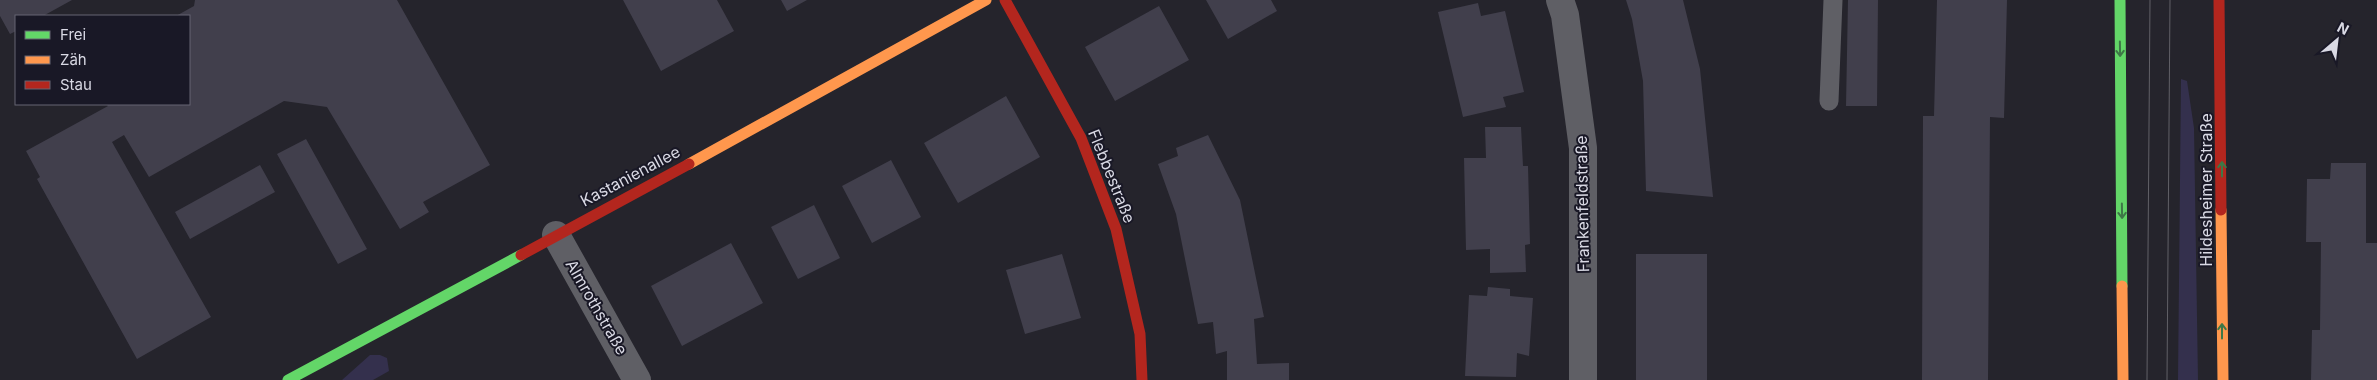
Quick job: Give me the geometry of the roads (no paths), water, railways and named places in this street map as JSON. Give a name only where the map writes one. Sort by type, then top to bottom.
[{"type":"street","name":"Kastanienallee","points":[[288,380],[795,107],[986,0]]},
{"type":"street","name":"Flebbestraße","points":[[1005,0],[1081,138],[1116,229],[1140,334],[1142,380]]},
{"type":"street","name":"Frankenfeldstraße","points":[[1560,0],[1565,15],[1584,148],[1583,380]]},
{"type":"street","points":[[2120,0],[2123,380]]},
{"type":"street","name":"Hildesheimer Straße","points":[[2219,0],[2222,380]]},
{"type":"street","name":"Almrothstraße","points":[[556,235],[637,380]]},
{"type":"lane","points":[[1829,102],[1833,0]]},
{"type":"tram line","points":[[2147,380],[2150,0]]},
{"type":"tram line","points":[[2167,380],[2170,0]]}]
